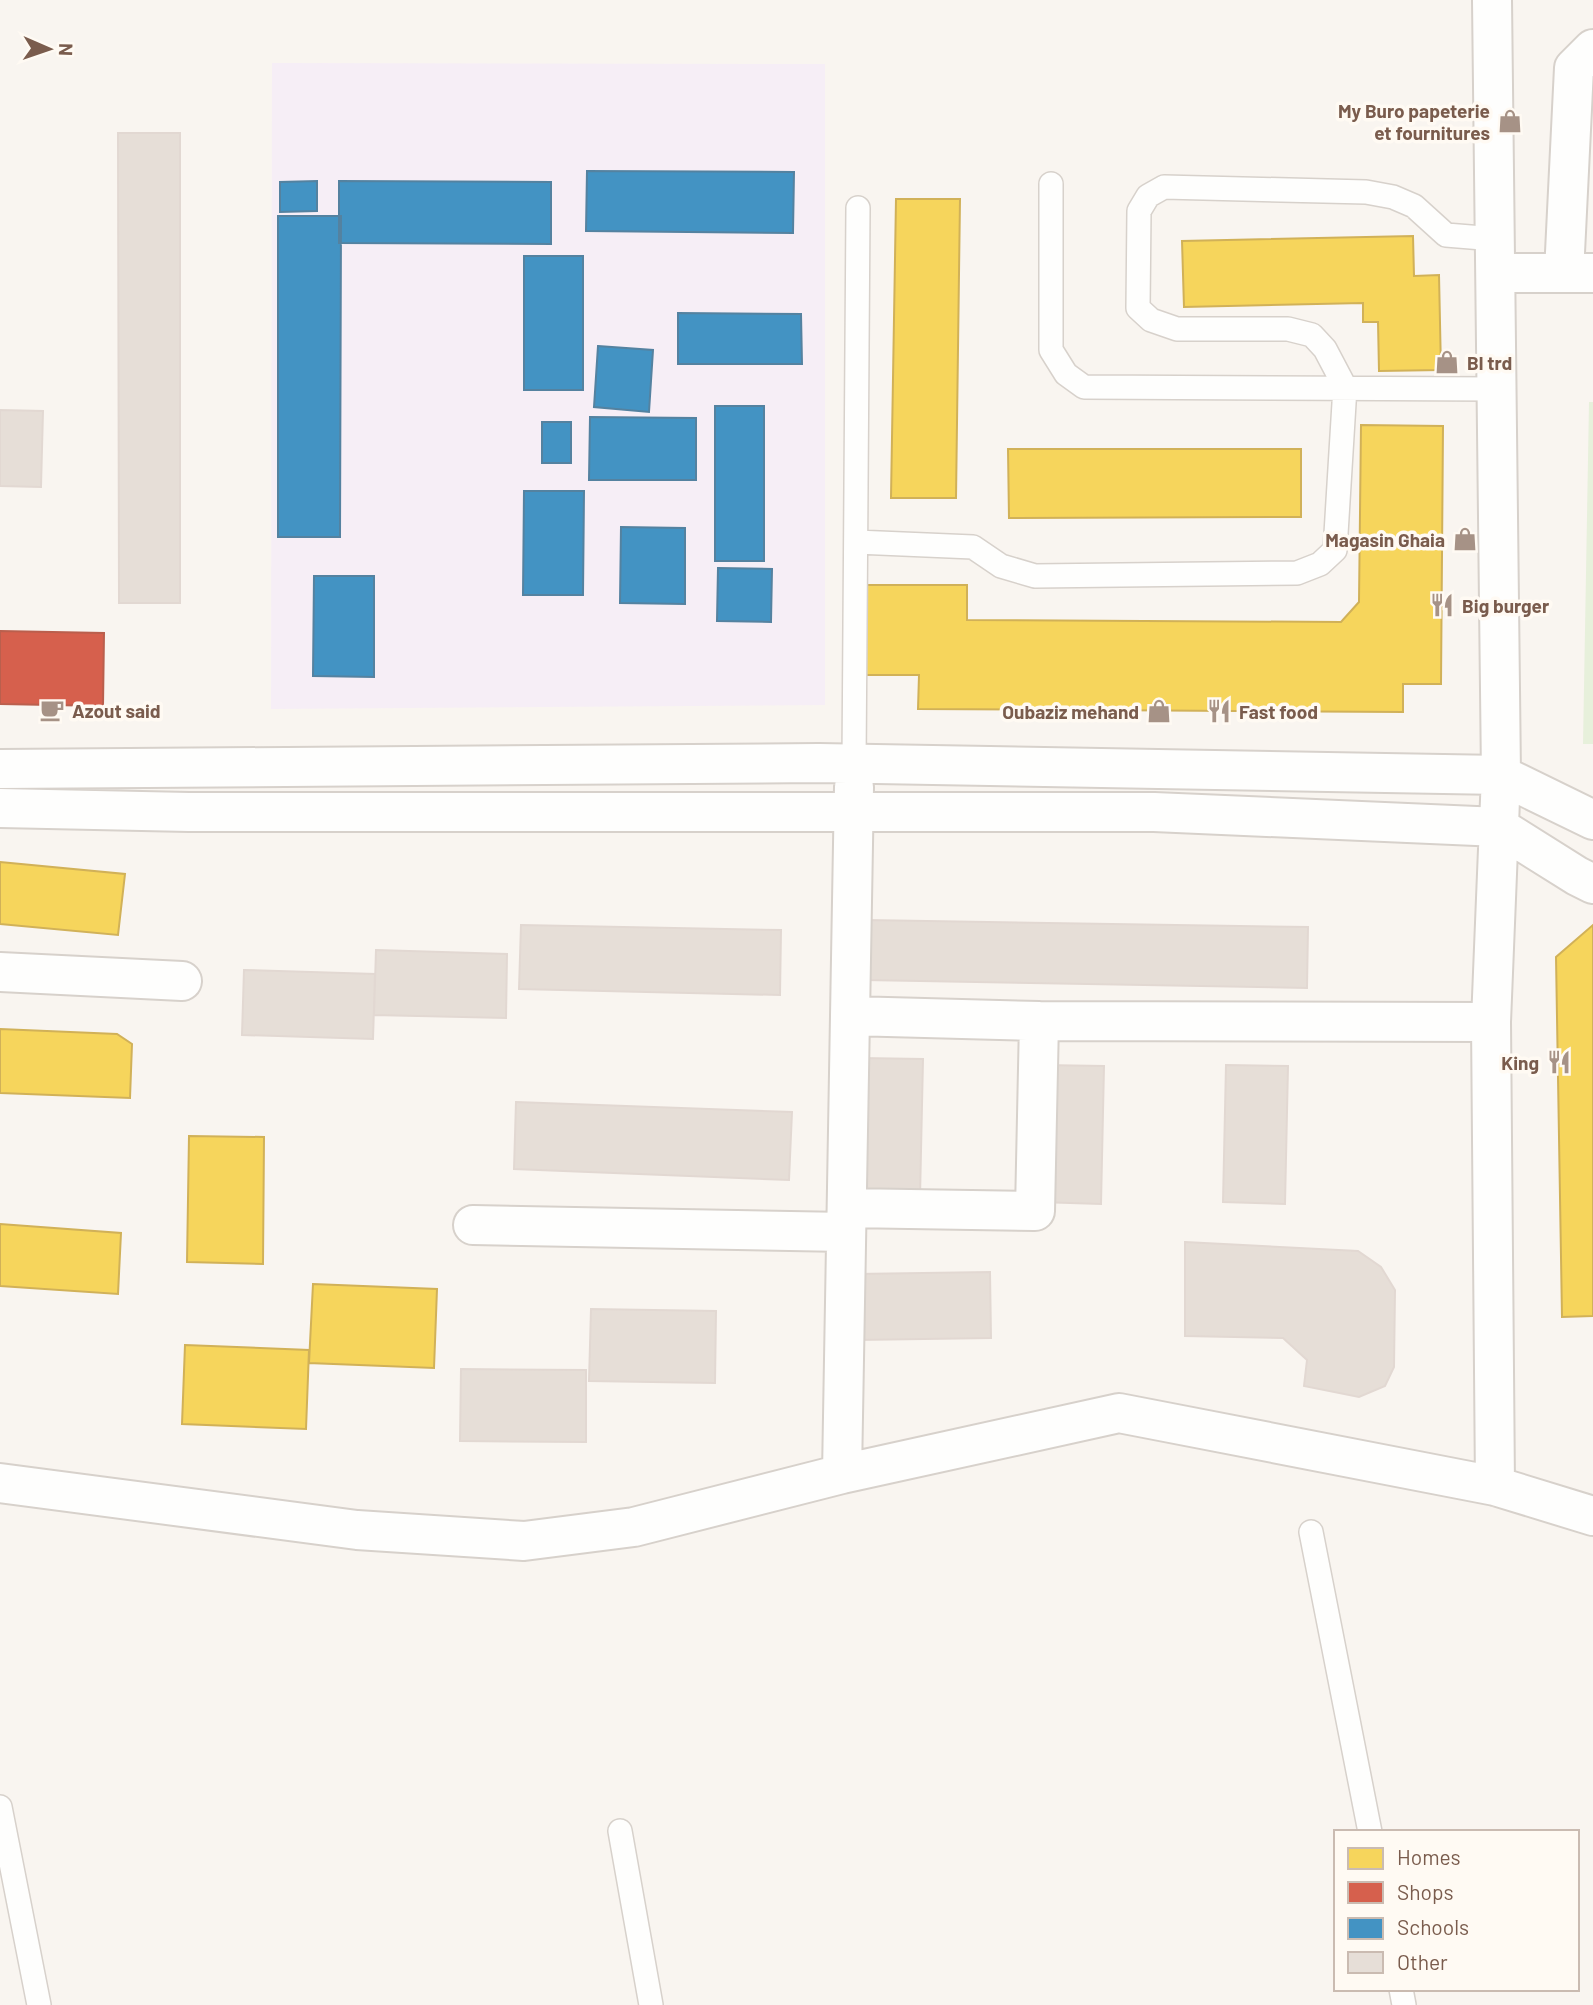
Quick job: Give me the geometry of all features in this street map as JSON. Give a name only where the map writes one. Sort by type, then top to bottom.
[{"type":"street","points":[[1492,0],[1501,775],[1490,1022],[1495,1486]]},
{"type":"street","points":[[1496,256],[1578,273],[1574,68],[1593,49]]},
{"type":"street","points":[[842,1474],[854,764]]},
{"type":"street","points":[[0,769],[854,764],[1501,775],[1593,820]]},
{"type":"street","points":[[0,808],[189,812],[1154,813],[1499,827],[1593,884]]},
{"type":"street","points":[[0,972],[182,981]]},
{"type":"street","points":[[850,1016],[1039,1021],[1490,1022]]},
{"type":"street","points":[[473,1225],[846,1220],[1035,1211],[1039,1021]]},
{"type":"street","points":[[0,1483],[357,1530],[524,1541],[634,1527],[842,1474],[1119,1413],[1495,1486],[1593,1516]]},
{"type":"lane","points":[[1051,184],[1051,349],[1066,374],[1084,387],[1497,389]]},
{"type":"lane","points":[[856,542],[973,547],[1001,566],[1035,576],[1297,573],[1320,564],[1335,550],[1345,387],[1325,349],[1312,335],[1288,329],[1177,329],[1152,320],[1138,308],[1139,211],[1148,195],[1164,187],[1366,192],[1393,197],[1414,206],[1446,234],[1496,256]]},
{"type":"lane","points":[[854,764],[858,208]]},
{"type":"lane","points":[[1311,1532],[1370,1830]]},
{"type":"lane","points":[[0,1807],[39,2005]]},
{"type":"lane","points":[[620,1831],[651,2005]]},
{"type":"shaded area","points":[[272,63],[825,64],[825,705],[271,709]]},
{"type":"green space","points":[[1589,402],[1593,402],[1593,744],[1583,744]]},
{"type":"building: Homes","points":[[896,199],[960,199],[956,498],[891,498]]},
{"type":"building: Homes","points":[[1413,236],[1414,276],[1439,275],[1441,370],[1379,371],[1378,322],[1363,322],[1363,303],[1184,307],[1182,241]]},
{"type":"building: Homes","points":[[1361,425],[1443,426],[1441,684],[1403,684],[1403,712],[918,709],[919,675],[864,675],[864,585],[967,585],[967,620],[1341,622],[1359,602]]},
{"type":"building: Homes","points":[[1008,449],[1301,449],[1301,517],[1009,518]]},
{"type":"building: Homes","points":[[0,862],[125,874],[118,935],[0,924]]},
{"type":"building: Homes","points":[[1593,925],[1593,1316],[1562,1317],[1556,957]]},
{"type":"building: Homes","points":[[0,1029],[117,1034],[132,1044],[130,1098],[0,1093]]},
{"type":"building: Homes","points":[[189,1136],[264,1137],[263,1264],[187,1262]]},
{"type":"building: Homes","points":[[0,1224],[121,1233],[118,1294],[0,1286]]},
{"type":"building: Homes","points":[[313,1284],[437,1289],[434,1368],[309,1363]]},
{"type":"building: Homes","points":[[185,1345],[309,1350],[306,1429],[182,1424]]},
{"type":"building: Shops","points":[[0,631],[104,633],[103,706],[0,704]]},
{"type":"building: Schools","points":[[587,171],[794,172],[793,233],[586,231]]},
{"type":"building: Schools","points":[[317,181],[317,211],[280,212],[280,182]]},
{"type":"building: Schools","points":[[339,181],[551,182],[551,244],[339,243]]},
{"type":"building: Schools","points":[[278,216],[341,216],[340,537],[278,537]]},
{"type":"building: Schools","points":[[524,256],[583,256],[583,390],[524,390]]},
{"type":"building: Schools","points":[[678,313],[801,314],[802,364],[678,364]]},
{"type":"building: Schools","points":[[598,346],[653,350],[649,412],[594,407]]},
{"type":"building: Schools","points":[[715,406],[764,406],[764,561],[715,561]]},
{"type":"building: Schools","points":[[590,417],[696,418],[696,480],[589,480]]},
{"type":"building: Schools","points":[[542,422],[571,422],[571,463],[542,463]]},
{"type":"building: Schools","points":[[524,491],[584,491],[583,595],[523,595]]},
{"type":"building: Schools","points":[[621,527],[685,528],[685,604],[620,603]]},
{"type":"building: Schools","points":[[718,568],[772,569],[771,622],[717,621]]},
{"type":"building: Schools","points":[[314,576],[374,576],[374,677],[313,676]]},
{"type":"building: Other","points":[[118,133],[180,133],[180,603],[119,603]]},
{"type":"building: Other","points":[[0,410],[43,411],[41,487],[0,486]]},
{"type":"building: Other","points":[[866,920],[1308,927],[1307,988],[865,980]]},
{"type":"building: Other","points":[[521,925],[781,930],[780,995],[519,989]]},
{"type":"building: Other","points":[[376,950],[507,954],[506,1018],[374,1015]]},
{"type":"building: Other","points":[[244,970],[375,974],[373,1039],[242,1035]]},
{"type":"building: Other","points":[[860,1058],[923,1059],[920,1197],[857,1196]]},
{"type":"building: Other","points":[[1041,1065],[1104,1066],[1101,1204],[1039,1202]]},
{"type":"building: Other","points":[[1226,1065],[1288,1066],[1285,1204],[1223,1202]]},
{"type":"building: Other","points":[[516,1102],[792,1112],[789,1180],[514,1169]]},
{"type":"building: Other","points":[[1185,1242],[1358,1251],[1381,1267],[1395,1290],[1394,1367],[1385,1386],[1359,1397],[1304,1386],[1307,1360],[1283,1338],[1185,1336]]},
{"type":"building: Other","points":[[990,1272],[991,1338],[857,1340],[856,1274]]},
{"type":"building: Other","points":[[591,1309],[716,1311],[715,1383],[589,1381]]},
{"type":"building: Other","points":[[461,1369],[586,1370],[586,1442],[460,1441]]},
{"type":"place","name":"My Buro papeterie et fournitures","points":[[1510,121]]},
{"type":"place","name":"Bl trd","points":[[1447,362]]},
{"type":"place","name":"Magasin Ghaia","points":[[1465,539]]},
{"type":"place","name":"Big burger","points":[[1442,605]]},
{"type":"place","name":"Azout said","points":[[52,710]]},
{"type":"place","name":"Oubaziz mehand","points":[[1159,711]]},
{"type":"place","name":"Fast food","points":[[1219,711]]},
{"type":"place","name":"King","points":[[1559,1062]]}]
